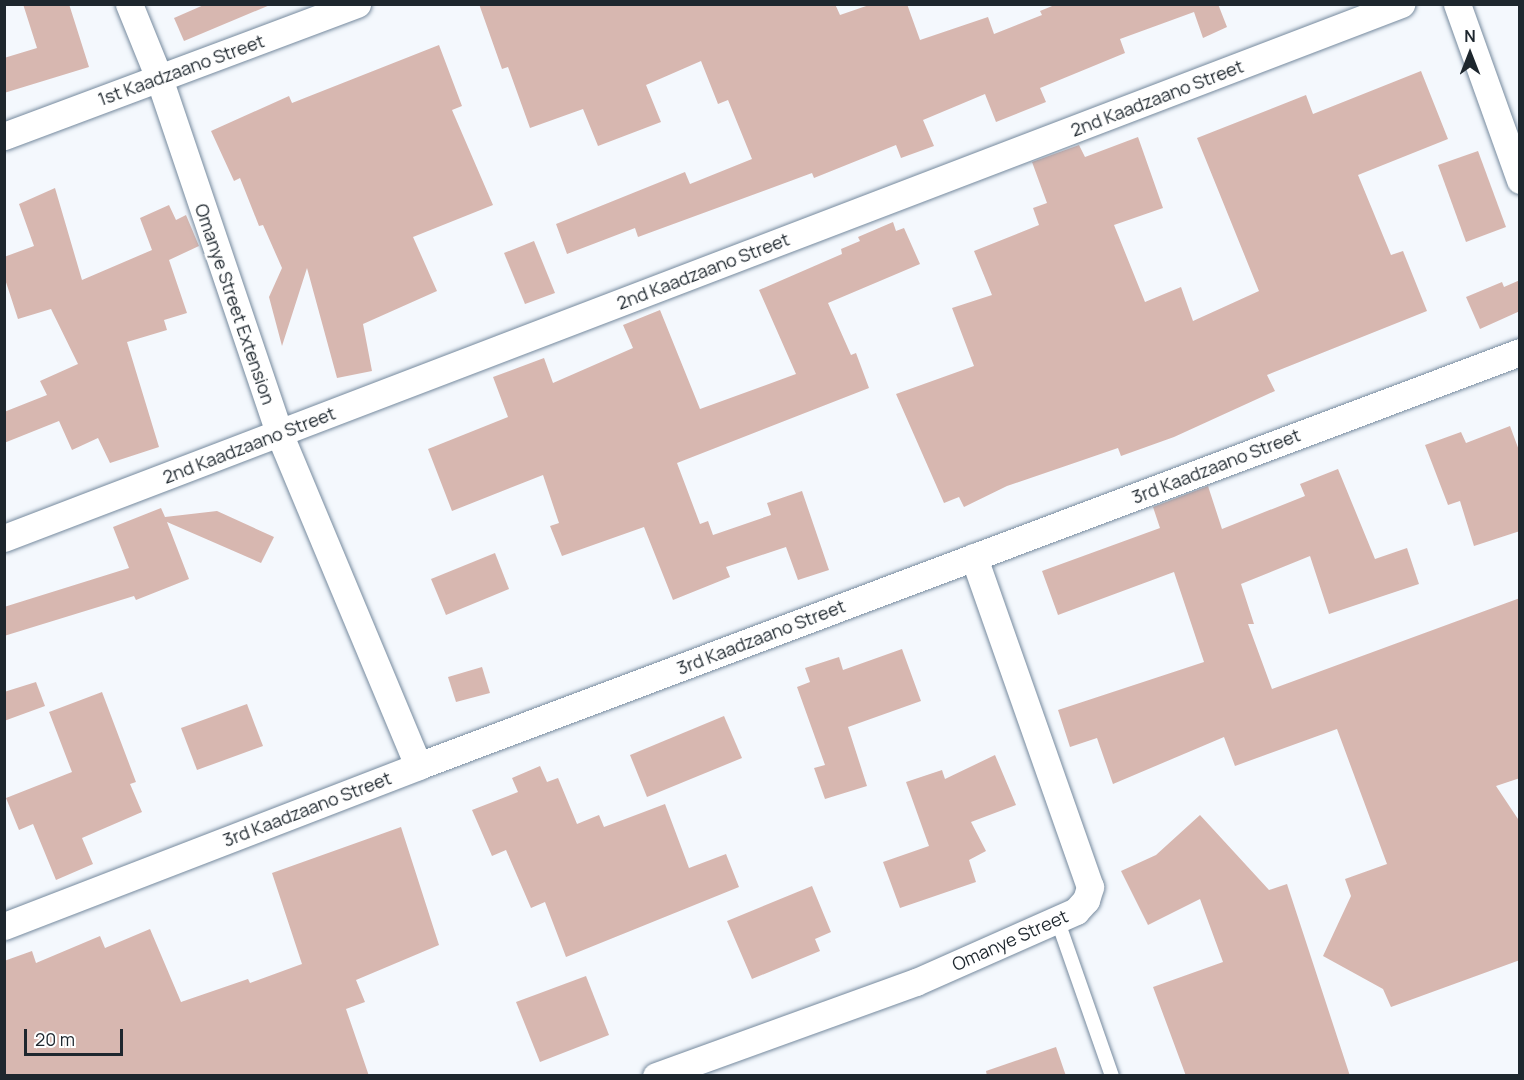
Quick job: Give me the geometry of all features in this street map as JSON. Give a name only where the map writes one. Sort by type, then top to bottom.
[{"type":"street","name":"Omanye Street Extension","points":[[129,4],[159,78],[279,433],[418,766]]},
{"type":"street","name":"1st Kaadzaano Street","points":[[4,136],[357,4]]},
{"type":"street","name":"2nd Kaadzaano Street","points":[[4,538],[1401,4]]},
{"type":"street","points":[[1457,4],[1520,180]]},
{"type":"street","name":"3rd Kaadzaano Street","points":[[4,926],[418,766],[1520,352]]},
{"type":"street","name":"Omanye Street","points":[[656,1076],[916,982],[1076,910],[1086,900],[1090,887],[974,557]]},
{"type":"lane","points":[[1057,919],[1112,1076]]},
{"type":"building","points":[[23,4],[69,4],[89,67],[4,93],[4,58],[37,48]]},
{"type":"building","points":[[206,4],[270,5],[184,41],[174,18]]},
{"type":"building","points":[[479,4],[835,4],[840,15],[872,4],[907,4],[920,40],[988,17],[994,34],[1042,15],[1040,11],[1057,4],[1218,4],[1227,27],[1203,38],[1194,12],[1120,39],[1125,53],[1040,88],[1046,102],[996,122],[985,94],[923,120],[934,146],[901,158],[896,145],[814,178],[812,173],[638,237],[635,228],[567,254],[556,224],[685,172],[690,184],[752,159],[728,100],[718,104],[701,61],[646,85],[661,122],[598,146],[583,109],[530,128],[508,67],[502,69]]},
{"type":"building","points":[[439,45],[462,106],[452,110],[493,205],[413,237],[437,291],[363,324],[372,371],[337,378],[307,268],[282,346],[269,297],[282,268],[263,225],[259,226],[240,178],[234,181],[211,131],[289,96],[292,103]]},
{"type":"building","points":[[1421,71],[1448,139],[1358,175],[1391,255],[1403,251],[1427,311],[1267,375],[1275,391],[1174,437],[1121,456],[1118,448],[1007,486],[964,507],[959,497],[944,503],[896,394],[974,366],[952,308],[992,295],[974,251],[1039,225],[1033,208],[1047,203],[1032,162],[1079,145],[1085,157],[1138,137],[1163,208],[1114,225],[1145,302],[1181,287],[1193,321],[1259,291],[1197,138],[1306,95],[1313,114]]},
{"type":"building","points":[[1478,151],[1506,227],[1466,242],[1438,165]]},
{"type":"building","points":[[55,188],[82,280],[152,250],[140,218],[169,205],[176,220],[186,215],[199,246],[169,260],[187,313],[164,320],[167,330],[127,342],[159,447],[110,463],[98,438],[72,450],[59,421],[4,443],[4,412],[47,395],[40,381],[78,364],[51,309],[18,319],[4,276],[4,257],[34,246],[19,204]]},
{"type":"building","points":[[893,222],[896,231],[904,228],[920,264],[828,303],[851,355],[856,353],[869,388],[677,463],[700,524],[708,521],[713,535],[771,515],[767,503],[802,491],[829,570],[798,580],[786,547],[726,567],[730,577],[673,600],[644,527],[562,556],[550,526],[559,523],[543,475],[452,511],[428,449],[508,417],[493,377],[544,358],[553,383],[633,348],[623,325],[660,310],[700,409],[796,374],[759,290],[842,254],[841,249],[860,241],[858,237]]},
{"type":"building","points":[[534,241],[555,293],[525,304],[504,253]]},
{"type":"building","points":[[1520,280],[1520,311],[1480,329],[1466,297],[1502,282],[1504,287]]},
{"type":"building","points":[[1510,426],[1520,453],[1520,531],[1474,546],[1460,501],[1448,505],[1425,445],[1461,432],[1466,443]]},
{"type":"building","points":[[1338,469],[1375,559],[1407,548],[1419,584],[1329,614],[1310,556],[1241,584],[1254,624],[1248,624],[1272,689],[1520,598],[1520,778],[1496,786],[1520,822],[1520,960],[1391,1007],[1383,989],[1323,956],[1351,896],[1345,879],[1387,864],[1337,729],[1235,766],[1224,737],[1113,784],[1097,738],[1070,747],[1058,710],[1204,662],[1174,572],[1058,615],[1042,571],[1160,528],[1153,507],[1208,486],[1222,529],[1305,496],[1300,484]]},
{"type":"building","points":[[161,508],[165,517],[217,511],[274,537],[261,563],[167,522],[189,579],[136,600],[134,596],[4,636],[4,607],[129,568],[113,527]]},
{"type":"building","points":[[495,553],[509,589],[446,615],[431,579]]},
{"type":"building","points":[[902,649],[921,701],[848,727],[867,786],[825,799],[814,768],[825,765],[797,687],[810,682],[805,668],[839,657],[843,670]]},
{"type":"building","points":[[482,667],[490,693],[456,702],[448,677]]},
{"type":"building","points":[[36,682],[45,706],[4,721],[4,692]]},
{"type":"building","points":[[102,692],[136,782],[130,784],[142,812],[82,838],[93,864],[56,880],[33,824],[19,830],[6,798],[72,772],[49,712]]},
{"type":"building","points":[[247,704],[263,746],[197,770],[181,728]]},
{"type":"building","points":[[724,716],[742,758],[647,797],[630,755]]},
{"type":"building","points":[[995,755],[1016,805],[971,822],[986,851],[969,860],[976,882],[900,908],[883,862],[929,846],[906,782],[942,770],[945,779]]},
{"type":"building","points":[[540,766],[547,782],[558,778],[577,824],[599,815],[604,827],[665,804],[689,868],[726,854],[739,887],[566,957],[545,902],[531,908],[506,850],[492,856],[472,810],[518,792],[512,778]]},
{"type":"building","points":[[1200,815],[1269,890],[1287,884],[1350,1076],[1186,1076],[1153,987],[1223,962],[1200,899],[1148,925],[1121,871],[1156,855]]},
{"type":"building","points":[[401,827],[439,945],[356,980],[365,1002],[346,1009],[369,1076],[4,1076],[4,961],[32,951],[36,963],[100,936],[105,948],[150,929],[181,1002],[248,979],[250,983],[302,964],[272,873]]},
{"type":"building","points":[[812,886],[831,932],[815,939],[820,951],[752,979],[727,921]]},
{"type":"building","points":[[586,976],[609,1035],[540,1062],[516,1002]]},
{"type":"building","points":[[1056,1047],[1066,1076],[987,1076],[986,1071]]}]
